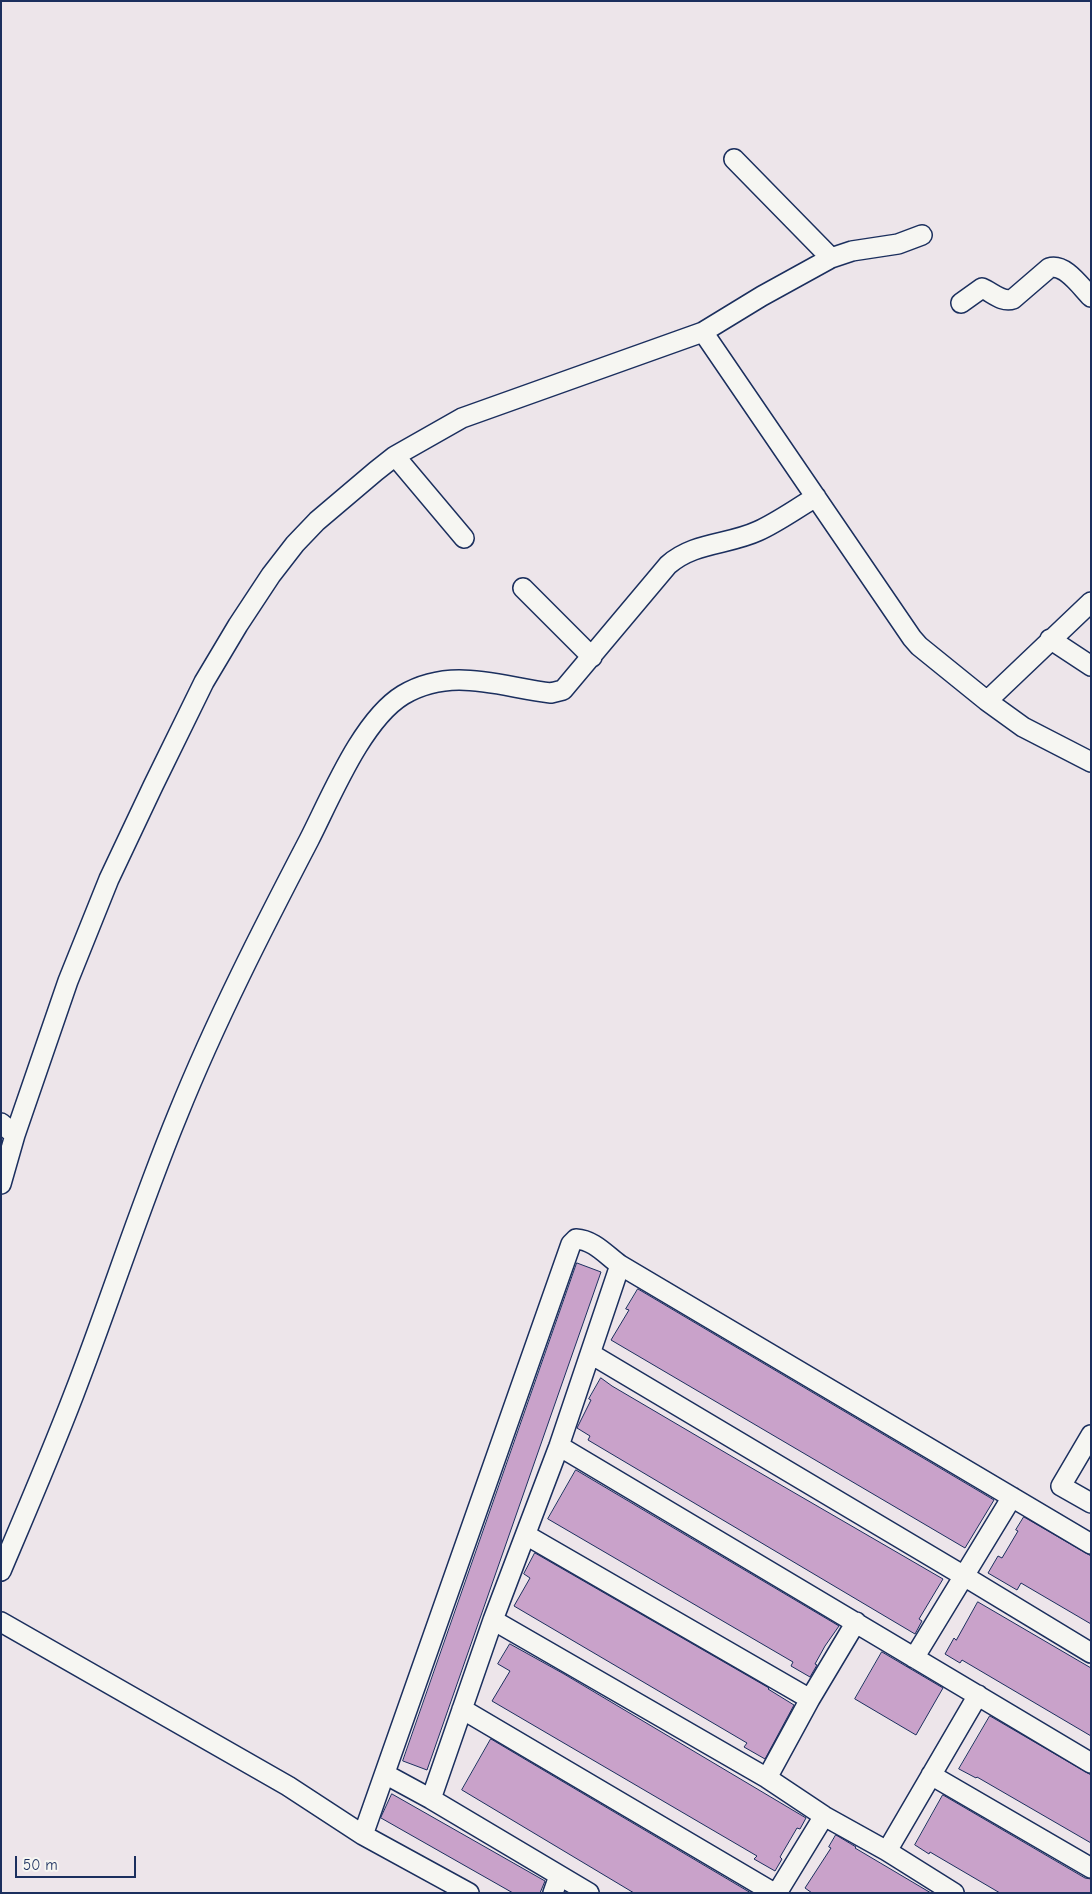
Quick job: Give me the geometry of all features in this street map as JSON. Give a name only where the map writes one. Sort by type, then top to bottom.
[{"type":"street","points":[[734,160],[831,258]]},
{"type":"street","points":[[1,1184],[8,1129],[109,879],[204,682],[238,625],[295,544],[317,521],[395,456],[462,418],[703,332],[762,296],[831,258],[852,251],[898,244],[922,235]]},
{"type":"street","points":[[961,303],[982,288],[1008,301],[1013,299],[1049,268],[1055,266],[1062,268],[1091,297]]},
{"type":"street","points":[[703,332],[919,646],[986,701],[1023,727],[1091,762]]},
{"type":"street","points":[[395,456],[464,538]]},
{"type":"street","points":[[1,1571],[38,1485],[75,1391],[181,1106],[253,948],[341,777],[379,715],[402,696],[444,680],[463,679],[556,693],[567,686],[668,565],[680,555],[696,548],[759,531],[816,497]]},
{"type":"street","points":[[522,588],[592,657]]},
{"type":"street","points":[[986,701],[1091,602]]},
{"type":"street","points":[[1050,639],[1091,666]]},
{"type":"street","points":[[363,1835],[571,1244],[576,1239],[586,1240],[620,1265],[1091,1544]]},
{"type":"street","points":[[431,1799],[493,1620],[559,1446],[620,1265]]},
{"type":"street","points":[[591,1354],[1091,1653]]},
{"type":"street","points":[[1091,1435],[1061,1486],[1091,1503]]},
{"type":"street","points":[[559,1446],[1091,1763]]},
{"type":"street","points":[[914,1658],[1012,1497]]},
{"type":"street","points":[[526,1535],[810,1699]]},
{"type":"street","points":[[493,1620],[767,1778],[824,1816],[954,1893]]},
{"type":"street","points":[[1,1622],[288,1786],[363,1835],[469,1893]]},
{"type":"street","points":[[767,1778],[810,1699],[856,1622]]},
{"type":"street","points":[[887,1852],[978,1695]]},
{"type":"street","points":[[462,1709],[776,1893],[824,1816]]},
{"type":"street","points":[[385,1774],[431,1799],[556,1884],[589,1893]]},
{"type":"street","points":[[931,1775],[1091,1868]]},
{"type":"building","points":[[577,1263],[601,1272],[427,1770],[403,1761]]},
{"type":"building","points":[[638,1289],[994,1500],[965,1548],[611,1340],[629,1310],[626,1309]]},
{"type":"building","points":[[601,1378],[943,1579],[919,1619],[922,1621],[915,1634],[588,1440],[590,1436],[577,1428],[591,1400],[589,1399]]},
{"type":"building","points":[[576,1470],[839,1626],[825,1646],[810,1677],[791,1666],[793,1662],[548,1519]]},
{"type":"building","points":[[1024,1517],[1091,1556],[1091,1624],[1021,1583],[1017,1590],[988,1573],[998,1556],[1002,1558]]},
{"type":"building","points":[[535,1553],[769,1688],[794,1705],[765,1759],[744,1747],[747,1743],[514,1606],[530,1578],[524,1574]]},
{"type":"building","points":[[978,1602],[1091,1668],[1091,1736],[962,1660],[960,1663],[945,1654],[954,1638],[956,1640]]},
{"type":"building","points":[[510,1644],[564,1674],[806,1818],[800,1829],[797,1828],[780,1857],[782,1859],[775,1871],[754,1859],[757,1856],[492,1701],[510,1671],[498,1664]]},
{"type":"building","points":[[882,1652],[943,1688],[916,1735],[855,1699]]},
{"type":"building","points":[[990,1716],[1091,1775],[1091,1843],[977,1777],[959,1769]]},
{"type":"building","points":[[491,1739],[751,1893],[634,1893],[462,1790]]},
{"type":"building","points":[[392,1794],[545,1881],[540,1893],[513,1893],[381,1818]]},
{"type":"building","points":[[943,1795],[1085,1878],[1091,1879],[1091,1893],[1000,1893],[915,1845]]},
{"type":"building","points":[[836,1835],[931,1893],[812,1893],[805,1888],[831,1848],[829,1847]]}]
